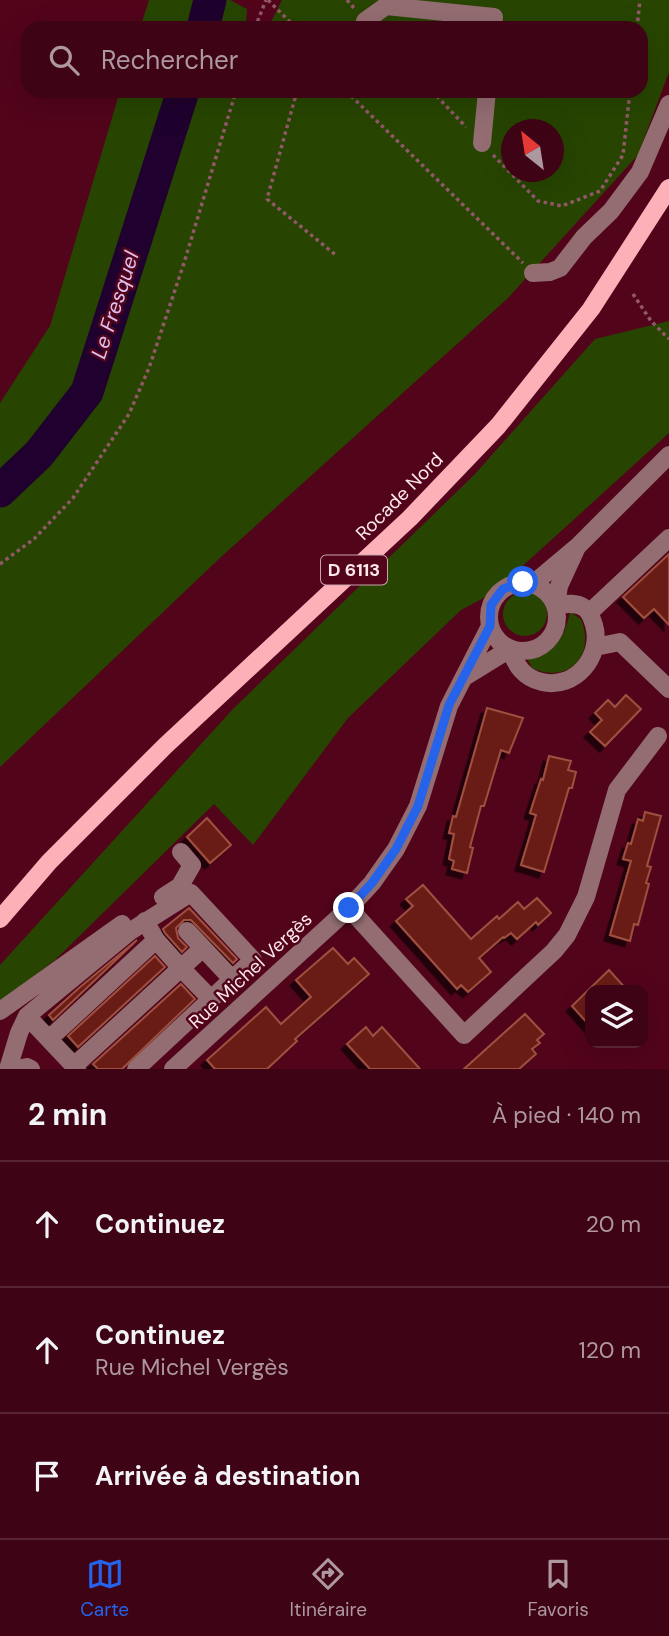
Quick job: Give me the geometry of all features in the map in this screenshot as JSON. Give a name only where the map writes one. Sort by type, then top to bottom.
[{"type":"main road","name":"Rocade Nord","points":[[0,919],[49,862],[165,746],[410,518],[498,426],[591,309],[669,188]]},
{"type":"street","points":[[365,21],[386,6],[494,17],[494,21]]},
{"type":"street","points":[[482,143],[486,98]]},
{"type":"street","points":[[533,273],[550,272],[560,268],[584,237],[611,211],[640,172],[669,104]]},
{"type":"street","points":[[533,584],[577,547],[669,455]]},
{"type":"street","points":[[589,613],[669,538]]},
{"type":"street","points":[[556,605],[547,592],[533,584],[513,584],[496,596],[489,616],[490,626],[497,640],[510,649],[536,649],[547,642],[555,631],[558,618],[556,605],[559,586],[577,547]]},
{"type":"street","points":[[510,649],[514,661],[526,677],[544,683],[557,683],[576,676],[585,668],[595,647],[595,630],[589,613],[582,606],[570,603],[556,605]]},
{"type":"street","name":"Rue Michel Vergès","points":[[173,1069],[349,908],[372,883],[396,849],[418,806],[449,705],[490,626]]},
{"type":"street","points":[[595,647],[620,642],[669,689]]},
{"type":"street","points":[[463,678],[510,649]]},
{"type":"street","points":[[349,908],[464,1035],[554,951],[567,935],[586,897],[617,790],[658,736]]},
{"type":"street","points":[[0,1012],[87,947],[180,886],[192,864],[181,852]]},
{"type":"street","points":[[8,1069],[27,1016],[129,932],[191,893],[253,960],[136,1069]]},
{"type":"street","points":[[145,921],[156,940],[211,999]]},
{"type":"street","points":[[187,931],[232,979]]},
{"type":"street","points":[[49,1039],[156,940]]},
{"type":"street","points":[[27,1016],[75,1067],[203,948]]},
{"type":"street","points":[[18,1069],[31,1069]]},
{"type":"path","points":[[258,21],[267,0],[289,21]]},
{"type":"path","points":[[638,21],[640,0]]},
{"type":"path","points":[[0,564],[34,539],[73,498],[129,414],[149,368],[184,263],[234,98]]},
{"type":"path","points":[[295,98],[267,199],[337,256]]},
{"type":"path","points":[[353,98],[533,273]]},
{"type":"path","points":[[439,98],[538,201],[562,206],[600,191],[623,155],[629,98]]},
{"type":"path","points":[[633,294],[651,321],[669,339]]},
{"type":"green space","points":[[149,0],[230,0],[247,9],[246,21],[142,21]]},
{"type":"green space","points":[[282,0],[669,0],[669,72],[638,155],[508,298],[221,557],[0,767],[0,403],[50,326],[118,98],[648,98],[648,21],[272,21]]},
{"type":"green space","points":[[669,321],[669,433],[493,593],[461,610],[348,718],[253,845],[214,804],[55,960],[0,1002],[0,965],[233,709],[474,475],[595,339]]},
{"type":"green space","points":[[525,592],[540,599],[547,614],[540,629],[525,636],[510,629],[503,614],[510,599]]},
{"type":"green space","points":[[570,612],[581,619],[585,632],[582,655],[568,669],[557,673],[532,668],[527,658],[545,652],[557,643],[565,630]]},
{"type":"building","points":[[669,554],[669,625],[654,609],[644,618],[623,597]]},
{"type":"building","points":[[626,695],[641,709],[605,746],[590,732],[602,720],[595,713],[608,700],[615,707]]},
{"type":"building","points":[[487,708],[523,718],[509,753],[501,750],[484,806],[481,806],[470,847],[473,848],[467,873],[452,869],[454,861],[449,859],[454,834],[449,833]]},
{"type":"building","points":[[549,756],[571,761],[568,770],[576,772],[544,872],[521,865],[536,815],[530,813]]},
{"type":"building","points":[[645,812],[661,816],[647,866],[651,867],[646,883],[649,884],[638,925],[634,924],[630,941],[610,935],[631,861],[623,859],[628,843],[631,844],[638,819],[643,821]]},
{"type":"building","points":[[207,818],[231,845],[210,863],[187,837]]},
{"type":"building","points":[[423,885],[471,939],[518,902],[524,909],[537,898],[551,913],[517,939],[511,933],[503,937],[479,958],[491,972],[468,992],[461,985],[457,989],[396,921],[413,906],[406,899]]},
{"type":"building","points":[[189,908],[237,959],[233,963],[191,920],[184,920],[176,928],[178,938],[187,947],[182,952],[165,933],[163,929]]},
{"type":"building","points":[[137,940],[53,1020],[49,1015]]},
{"type":"building","points":[[333,948],[348,964],[354,958],[369,974],[295,1039],[297,1041],[267,1069],[215,1069],[207,1060],[266,1007],[281,1024],[311,997],[296,980]]},
{"type":"building","points":[[155,956],[165,967],[78,1047],[68,1036]]},
{"type":"building","points":[[609,970],[622,985],[594,985]]},
{"type":"building","points":[[181,984],[195,999],[122,1069],[98,1069],[93,1064]]},
{"type":"building","points":[[585,993],[585,1020],[572,1006]]},
{"type":"building","points":[[525,1014],[544,1034],[537,1040],[540,1043],[532,1049],[536,1054],[519,1069],[464,1069]]},
{"type":"building","points":[[366,1027],[373,1036],[382,1027],[420,1069],[370,1069],[347,1044]]},
{"type":"waterway","name":"Le Fresquel","points":[[205,21],[210,0]]},
{"type":"waterway","name":"Le Fresquel","points":[[0,491],[39,454],[87,392],[181,98]]},
{"type":"route","points":[[349,908],[372,883],[396,849],[418,806],[449,705],[490,626],[491,605],[503,589],[523,582]]}]
